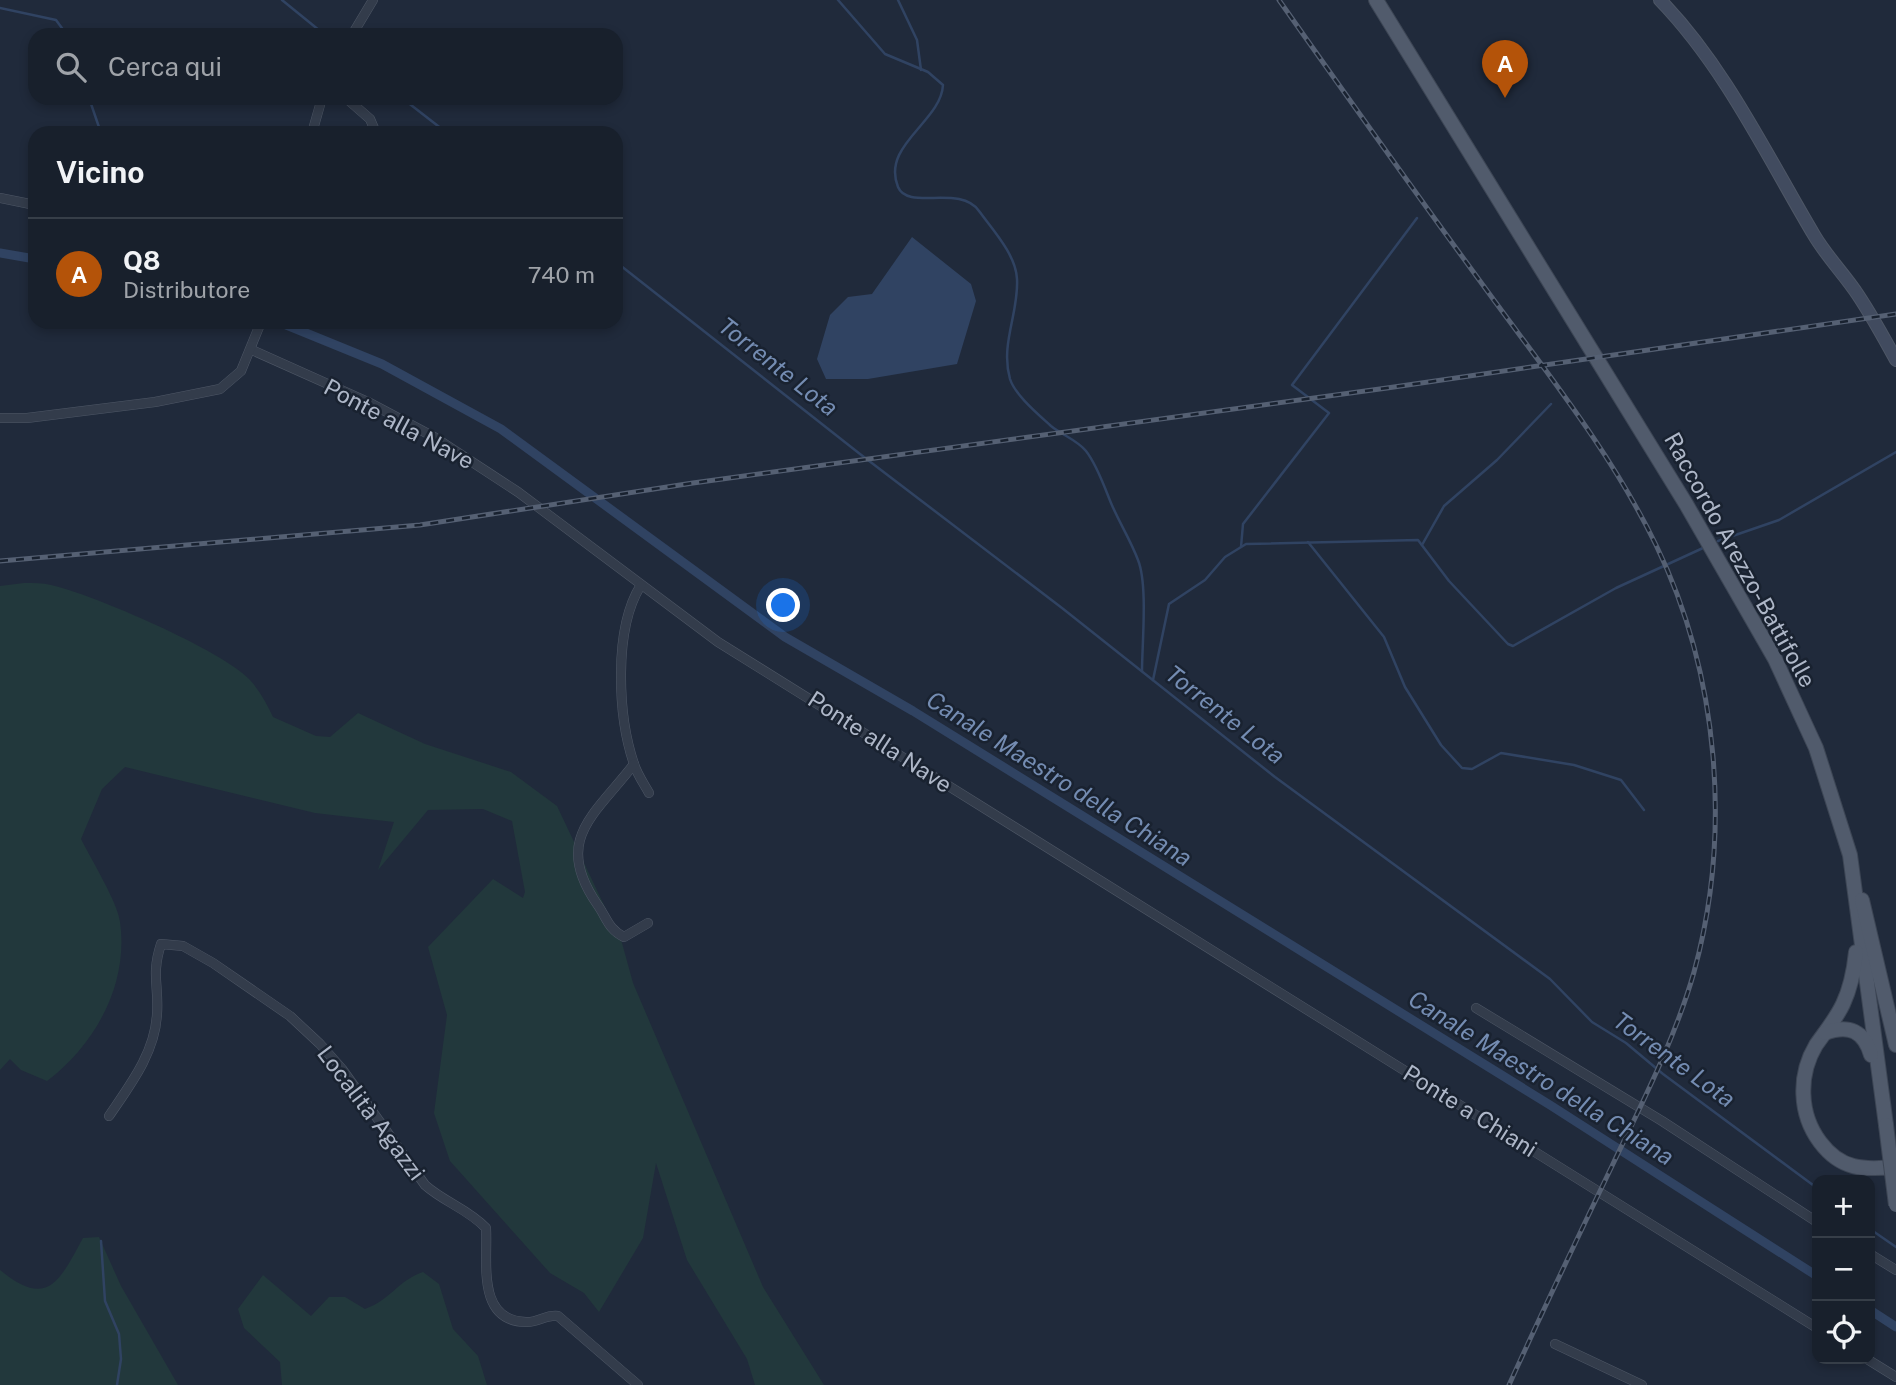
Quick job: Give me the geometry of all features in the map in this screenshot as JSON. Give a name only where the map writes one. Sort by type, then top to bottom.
[{"type":"main road","name":"Raccordo Arezzo-Battifolle","points":[[1376,0],[1686,503],[1775,659],[1816,748],[1850,855],[1896,1205]]},
{"type":"main road","points":[[1660,0],[1702,52],[1785,180],[1814,235],[1858,295],[1896,360]]},
{"type":"main road","points":[[1850,855],[1896,1045]]},
{"type":"main road","points":[[1858,931],[1851,986],[1811,1056],[1802,1091],[1805,1111],[1815,1135],[1830,1155],[1853,1168],[1896,1167]]},
{"type":"main road","points":[[1825,1032],[1840,1027],[1861,1034],[1869,1048],[1881,1089]]},
{"type":"street","points":[[356,28],[373,0]]},
{"type":"street","points":[[314,126],[321,105]]},
{"type":"street","points":[[353,105],[372,126]]},
{"type":"street","points":[[0,198],[28,204]]},
{"type":"street","points":[[0,418],[27,418],[155,402],[220,389],[241,371],[259,329]]},
{"type":"street","name":"Ponte alla Nave","points":[[253,346],[434,437],[518,492],[718,642],[1123,893]]},
{"type":"street","points":[[641,585],[629,609],[621,673],[634,764],[649,793]]},
{"type":"street","points":[[634,764],[589,816],[578,841],[576,854],[586,889],[611,930],[624,937],[648,923]]},
{"type":"street","name":"Ponte a Chiani","points":[[1123,893],[1812,1325]]},
{"type":"street","name":"Località Agazzi","points":[[109,1116],[144,1063],[157,1015],[153,967],[161,944],[183,946],[290,1016],[342,1069],[425,1185],[436,1195],[471,1214],[486,1228],[486,1282],[490,1298],[500,1312],[528,1323],[558,1316],[638,1385]]},
{"type":"street","points":[[1476,1008],[1662,1121],[1812,1219]]},
{"type":"street","points":[[1875,1257],[1896,1270]]},
{"type":"street","points":[[1555,1344],[1642,1385]]},
{"type":"street","points":[[1875,1364],[1896,1377]]},
{"type":"green space","points":[[48,584],[70,590],[125,611],[214,654],[250,680],[273,717],[316,736],[330,737],[358,713],[425,744],[511,772],[557,806],[622,943],[633,983],[763,1287],[824,1385],[755,1385],[747,1359],[687,1260],[656,1163],[643,1238],[599,1312],[584,1293],[550,1273],[450,1161],[434,1113],[447,1015],[428,947],[493,879],[523,898],[525,892],[512,821],[483,809],[428,810],[378,870],[394,822],[315,813],[125,767],[102,789],[81,839],[109,893],[120,922],[119,968],[114,990],[94,1031],[80,1050],[47,1081],[21,1070],[10,1059],[0,1070],[0,586]]},
{"type":"green space","points":[[99,1237],[121,1286],[178,1385],[0,1385],[0,1270],[16,1282],[41,1289],[51,1285],[59,1277],[83,1238]]},
{"type":"green space","points":[[423,1272],[439,1284],[453,1329],[478,1356],[487,1385],[282,1385],[280,1362],[244,1328],[238,1309],[263,1275],[311,1316],[329,1297],[345,1297],[365,1309]]},
{"type":"water","points":[[912,237],[971,284],[976,301],[957,364],[868,379],[826,379],[817,359],[830,315],[848,297],[872,294]]},
{"type":"waterway","name":"Torrente Lota","points":[[282,0],[316,28]]},
{"type":"waterway","points":[[838,0],[885,54],[928,72],[943,85],[933,111],[904,146],[898,159],[895,172],[898,187],[904,194],[912,197],[960,199],[970,203],[997,235],[1013,261],[1017,292],[1007,353],[1010,379],[1017,392],[1034,411],[1086,451],[1132,546],[1143,584],[1142,671]]},
{"type":"waterway","points":[[898,0],[917,40],[921,70]]},
{"type":"waterway","points":[[0,8],[56,20],[62,28]]},
{"type":"waterway","points":[[91,105],[99,126]]},
{"type":"waterway","name":"Torrente Lota","points":[[411,105],[438,126]]},
{"type":"waterway","points":[[1241,547],[1243,524],[1329,413],[1292,385],[1417,218]]},
{"type":"waterway","name":"Canale Maestro della Chiana","points":[[0,253],[28,258]]},
{"type":"waterway","name":"Torrente Lota","points":[[623,268],[1275,777],[1550,979],[1592,1022],[1626,1043],[1663,1074],[1812,1184]]},
{"type":"waterway","name":"Canale Maestro della Chiana","points":[[296,329],[382,364],[501,429],[785,637],[913,711],[1550,1105],[1812,1273]]},
{"type":"waterway","points":[[1422,545],[1444,506],[1497,460],[1551,404]]},
{"type":"waterway","points":[[1718,541],[1779,520],[1896,452]]},
{"type":"waterway","points":[[1153,680],[1169,604],[1205,580],[1225,557],[1246,544],[1418,540],[1449,581],[1508,644],[1513,646],[1616,588],[1703,548]]},
{"type":"waterway","points":[[1308,542],[1384,637],[1405,687],[1441,745],[1462,768],[1472,769],[1501,753],[1574,765],[1621,780],[1644,810]]},
{"type":"waterway","name":"Torrente Lota","points":[[1875,1232],[1896,1247]]},
{"type":"waterway","points":[[101,1241],[105,1301],[119,1334],[121,1359],[117,1385]]},
{"type":"waterway","name":"Canale Maestro della Chiana","points":[[1875,1313],[1896,1327]]},
{"type":"railway","points":[[1279,0],[1578,415],[1619,478],[1656,545],[1677,595],[1694,647],[1706,701],[1713,755],[1713,865],[1706,919],[1694,972],[1657,1070],[1509,1385]]},
{"type":"railway","points":[[0,561],[420,525],[693,483],[1387,388],[1896,314]]},
{"type":"place","name":"Q8","points":[[1505,98]]}]
